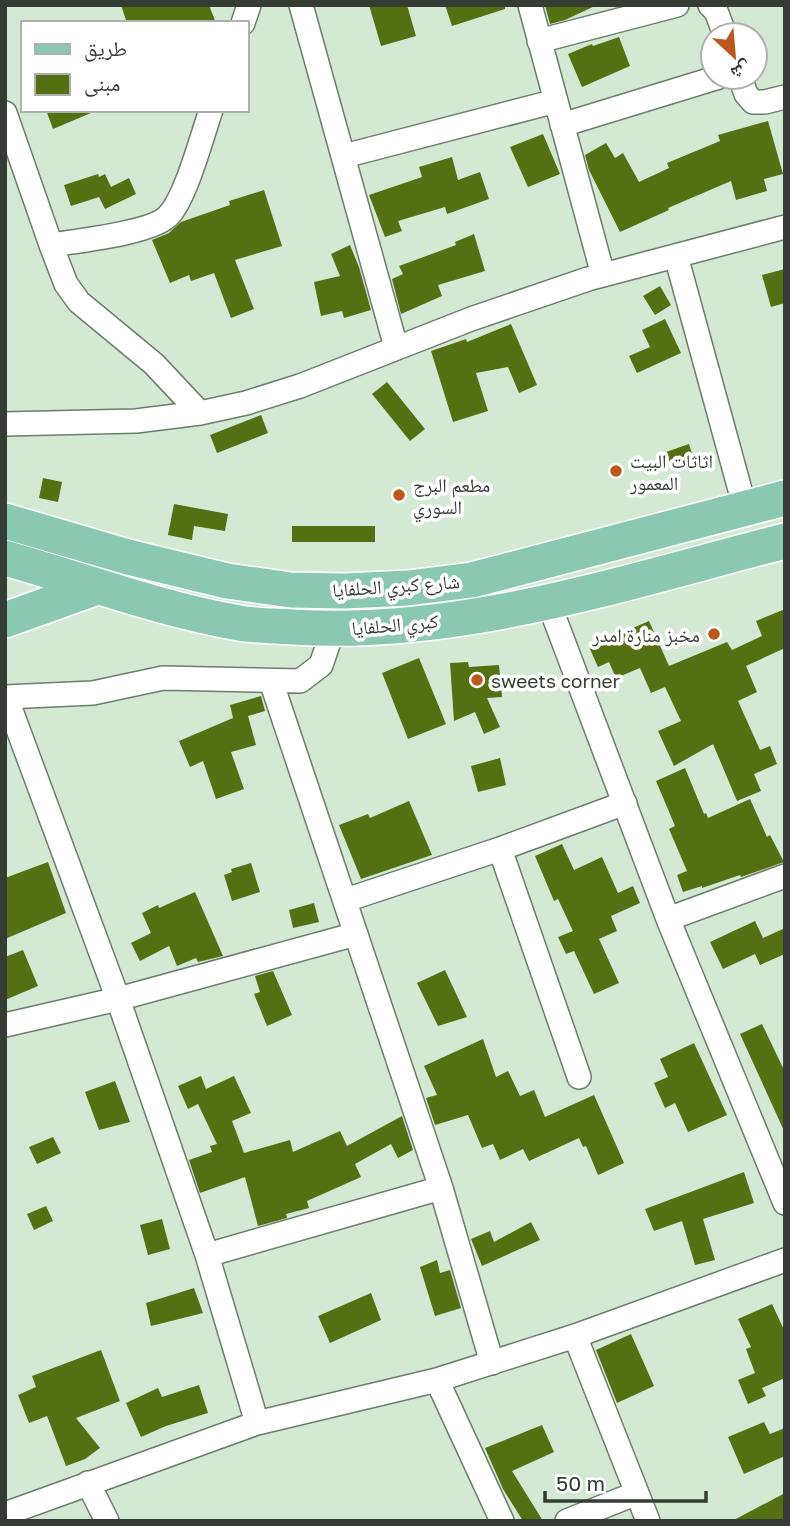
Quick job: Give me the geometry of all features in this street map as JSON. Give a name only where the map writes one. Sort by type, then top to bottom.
[{"type":"main road","name":"شارع كبري الحلفايا","points":[[5,521],[227,581],[291,590],[345,591],[408,588],[472,580],[785,498]]},
{"type":"main road","name":"كبري الحلفايا","points":[[5,558],[172,609],[242,624],[333,630],[488,614],[785,541]]},
{"type":"main road","points":[[5,620],[97,587]]},
{"type":"street","points":[[301,5],[396,347]]},
{"type":"street","points":[[530,5],[603,275]]},
{"type":"street","points":[[540,41],[677,5]]},
{"type":"street","points":[[709,5],[716,11],[720,21]]},
{"type":"street","points":[[562,125],[699,83]]},
{"type":"street","points":[[745,91],[753,102],[785,97]]},
{"type":"street","points":[[344,156],[556,101]]},
{"type":"street","points":[[51,246],[152,227],[169,216],[180,197],[210,112]]},
{"type":"street","points":[[5,113],[66,284],[79,302],[154,364],[200,413]]},
{"type":"street","points":[[5,424],[112,423],[200,413],[246,403],[300,386],[471,319],[603,275],[785,227]]},
{"type":"street","points":[[676,256],[745,508]]},
{"type":"street","points":[[548,601],[668,919],[785,1203]]},
{"type":"street","points":[[257,1423],[207,1255],[118,999],[5,697],[93,693],[163,678],[300,681],[321,665],[333,630]]},
{"type":"street","points":[[271,681],[441,1188],[492,1363]]},
{"type":"street","points":[[346,900],[500,849],[625,803]]},
{"type":"street","points":[[500,849],[579,1077]]},
{"type":"street","points":[[668,919],[785,876]]},
{"type":"street","points":[[5,1024],[118,999],[356,934]]},
{"type":"street","points":[[207,1255],[441,1188]]},
{"type":"street","points":[[5,1514],[32,1513],[89,1483],[257,1423],[437,1380],[575,1336],[785,1260]]},
{"type":"street","points":[[575,1336],[648,1521]]},
{"type":"street","points":[[437,1380],[502,1521]]},
{"type":"street","points":[[89,1483],[107,1521]]},
{"type":"street","points":[[567,1521],[636,1493]]},
{"type":"building","points":[[121,5],[209,5],[215,21],[126,21]]},
{"type":"building","points":[[369,5],[407,5],[416,36],[381,46]]},
{"type":"building","points":[[445,5],[505,5],[505,9],[452,26]]},
{"type":"building","points":[[545,5],[597,5],[550,24]]},
{"type":"building","points":[[619,37],[630,66],[582,87],[568,54]]},
{"type":"building","points":[[47,112],[93,112],[53,129]]},
{"type":"building","points":[[768,121],[783,174],[764,179],[767,191],[736,200],[731,181],[620,232],[589,170],[585,155],[606,143],[615,158],[623,153],[639,182],[669,168],[667,163],[720,141],[718,135]]},
{"type":"building","points":[[543,134],[560,174],[528,187],[510,147]]},
{"type":"building","points":[[452,157],[458,180],[480,172],[489,199],[447,214],[445,207],[398,221],[402,231],[385,237],[369,195],[422,177],[419,167]]},
{"type":"building","points":[[98,174],[99,177],[105,174],[111,187],[129,178],[136,194],[105,209],[99,197],[71,206],[64,185]]},
{"type":"building","points":[[264,190],[282,246],[235,260],[254,309],[231,318],[214,273],[191,281],[189,275],[170,283],[152,240],[169,233],[181,222],[230,205],[229,201]]},
{"type":"building","points":[[474,234],[485,271],[438,285],[442,296],[401,314],[392,279],[403,274],[399,266],[456,245],[455,242]]},
{"type":"building","points":[[350,245],[371,310],[344,318],[342,311],[321,316],[314,282],[340,276],[331,254]]},
{"type":"building","points":[[785,269],[785,303],[771,307],[762,275]]},
{"type":"building","points":[[660,286],[671,305],[655,315],[643,296]]},
{"type":"building","points":[[665,319],[681,353],[637,373],[629,356],[650,347],[642,330]]},
{"type":"building","points":[[511,324],[537,385],[519,393],[508,367],[476,373],[488,411],[453,422],[431,351],[466,339],[467,342]]},
{"type":"building","points":[[387,382],[425,429],[410,441],[372,394]]},
{"type":"building","points":[[261,415],[268,433],[217,453],[210,435]]},
{"type":"building","points":[[689,444],[694,460],[672,468],[666,452]]},
{"type":"building","points":[[43,478],[62,482],[58,502],[39,498]]},
{"type":"building","points":[[174,504],[228,514],[225,531],[194,526],[192,540],[168,535]]},
{"type":"building","points":[[292,526],[375,526],[375,542],[292,542]]},
{"type":"building","points":[[785,609],[785,648],[746,666],[757,692],[738,701],[760,750],[770,746],[777,764],[754,774],[761,791],[737,801],[713,744],[674,766],[658,731],[681,721],[665,687],[651,693],[640,668],[616,678],[609,662],[598,667],[589,647],[649,621],[669,666],[727,642],[732,650],[762,636],[756,621]]},
{"type":"building","points":[[419,658],[446,724],[408,739],[382,673]]},
{"type":"building","points":[[468,662],[469,667],[499,665],[502,697],[487,698],[500,727],[484,734],[475,712],[454,721],[450,663]]},
{"type":"building","points":[[261,696],[265,711],[248,716],[256,745],[231,752],[244,789],[216,799],[203,761],[190,767],[179,741],[233,718],[230,705]]},
{"type":"building","points":[[500,758],[506,785],[478,792],[471,766]]},
{"type":"building","points":[[685,768],[708,818],[750,799],[767,837],[770,835],[784,862],[741,877],[740,875],[683,892],[677,875],[687,871],[669,829],[675,826],[656,781]]},
{"type":"building","points":[[409,801],[432,855],[361,879],[339,825],[368,814],[370,818]]},
{"type":"building","points":[[562,844],[574,870],[602,857],[618,893],[633,886],[640,903],[611,916],[617,931],[599,939],[619,983],[594,994],[574,951],[566,954],[558,937],[573,931],[558,899],[554,901],[535,856]]},
{"type":"building","points":[[48,862],[66,913],[5,939],[5,878]]},
{"type":"building","points":[[251,863],[260,892],[232,901],[224,875],[232,872],[231,869]]},
{"type":"building","points":[[195,892],[223,956],[198,962],[196,958],[177,966],[169,946],[140,961],[131,943],[151,933],[142,913]]},
{"type":"building","points":[[314,903],[319,922],[293,928],[289,910]]},
{"type":"building","points":[[755,921],[763,938],[785,928],[785,954],[760,965],[755,954],[723,969],[710,942]]},
{"type":"building","points":[[23,950],[38,986],[5,1000],[5,957]]},
{"type":"building","points":[[445,970],[467,1017],[438,1026],[417,983]]},
{"type":"building","points":[[273,971],[292,1015],[267,1026],[254,994],[260,992],[255,976]]},
{"type":"building","points":[[762,1024],[785,1072],[785,1133],[740,1034]]},
{"type":"building","points":[[483,1039],[496,1077],[508,1071],[520,1096],[534,1090],[545,1117],[594,1095],[624,1163],[598,1175],[586,1146],[583,1147],[579,1138],[529,1161],[523,1149],[500,1160],[493,1144],[482,1148],[468,1115],[435,1125],[426,1098],[437,1095],[424,1066]]},
{"type":"building","points":[[694,1043],[727,1115],[688,1132],[675,1103],[665,1108],[654,1083],[668,1077],[660,1059]]},
{"type":"building","points":[[201,1076],[206,1089],[234,1076],[251,1113],[232,1121],[244,1153],[290,1140],[293,1152],[340,1131],[347,1146],[402,1116],[413,1150],[398,1158],[391,1144],[355,1164],[361,1177],[307,1201],[309,1208],[286,1214],[287,1218],[258,1226],[245,1177],[200,1193],[189,1160],[212,1152],[210,1146],[217,1144],[198,1104],[188,1109],[178,1086]]},
{"type":"building","points":[[115,1081],[130,1122],[99,1130],[85,1092]]},
{"type":"building","points":[[53,1137],[61,1153],[37,1164],[29,1147]]},
{"type":"building","points":[[744,1172],[754,1203],[703,1219],[715,1260],[695,1265],[682,1221],[654,1231],[645,1209]]},
{"type":"building","points":[[46,1206],[53,1221],[34,1230],[27,1214]]},
{"type":"building","points":[[162,1219],[170,1249],[148,1255],[140,1225]]},
{"type":"building","points":[[531,1222],[540,1240],[482,1266],[471,1239],[490,1231],[494,1242]]},
{"type":"building","points":[[437,1260],[440,1273],[450,1270],[461,1308],[435,1316],[420,1267]]},
{"type":"building","points":[[194,1288],[203,1313],[151,1326],[146,1303]]},
{"type":"building","points":[[371,1293],[381,1320],[330,1343],[318,1316]]},
{"type":"building","points":[[772,1304],[785,1332],[785,1378],[762,1388],[766,1396],[748,1404],[738,1380],[755,1373],[746,1349],[751,1347],[738,1319]]},
{"type":"building","points":[[631,1334],[654,1386],[617,1403],[596,1350]]},
{"type":"building","points":[[101,1350],[120,1401],[76,1418],[100,1448],[85,1459],[66,1466],[47,1416],[29,1423],[18,1395],[36,1387],[32,1376]]},
{"type":"building","points":[[199,1385],[208,1413],[141,1437],[126,1403],[158,1388],[162,1397]]},
{"type":"building","points":[[764,1422],[770,1434],[785,1428],[785,1456],[744,1474],[728,1437]]},
{"type":"building","points":[[542,1425],[554,1452],[512,1471],[543,1521],[523,1521],[503,1489],[485,1448]]},
{"type":"building","points":[[785,1493],[785,1521],[732,1521]]},
{"type":"place","name":"اثاثات البيت المعمور","points":[[616,471]]},
{"type":"place","name":"مطعم البرج السوري","points":[[399,495]]},
{"type":"place","name":"مخبز منارة امدر","points":[[714,634]]},
{"type":"place","name":"sweets corner","points":[[477,680]]}]
